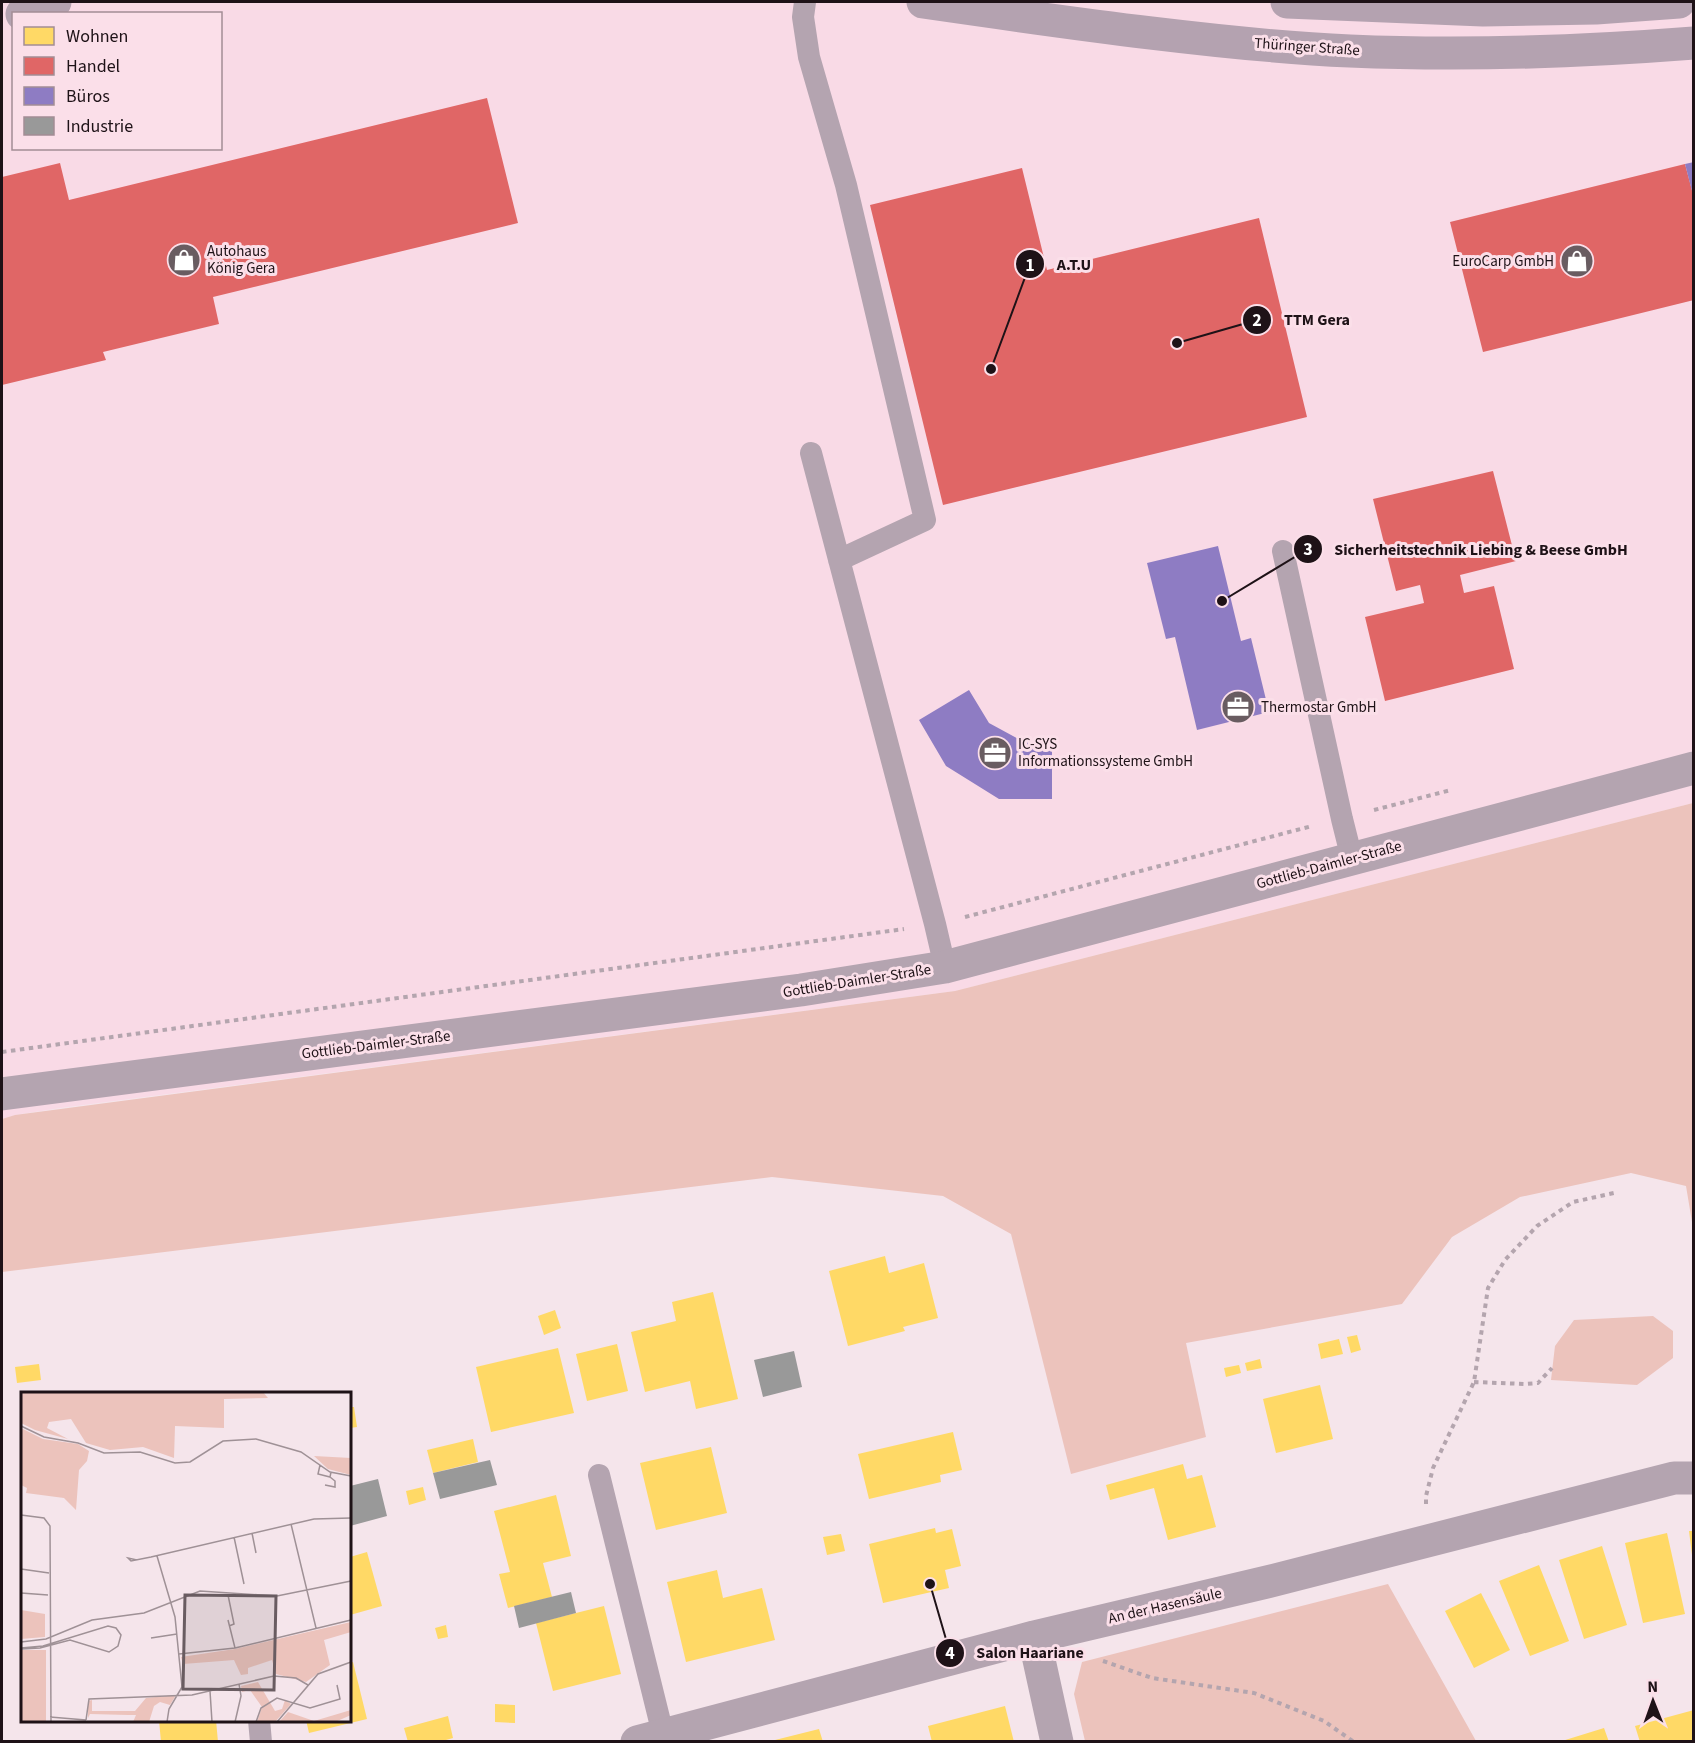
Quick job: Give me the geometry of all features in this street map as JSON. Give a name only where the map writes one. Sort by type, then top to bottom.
[{"type":"main road","points":[[28,12],[56,2]]},
{"type":"main road","name":"Thüringer Straße","points":[[923,2],[1029,18],[1229,42],[1349,51],[1486,53],[1596,51],[1694,43]]},
{"type":"main road","points":[[1287,2],[1483,10],[1596,8],[1679,2]]},
{"type":"street","name":"Gottlieb-Daimler-Straße","points":[[2,1094],[801,990],[945,967],[1694,768]]},
{"type":"street","name":"An der Hasensäule","points":[[650,1738],[1034,1636],[1275,1580],[1674,1478],[1694,1478]]},
{"type":"street","points":[[1034,1636],[1057,1742]]},
{"type":"lane","points":[[805,2],[803,17],[809,57],[846,185],[925,520],[839,560]]},
{"type":"lane","points":[[811,453],[945,967]]},
{"type":"lane","points":[[1282,551],[1352,858]]},
{"type":"lane","points":[[599,1475],[650,1738]]},
{"type":"lane","points":[[259,1722],[261,1742]]},
{"type":"path","points":[[2,1052],[935,924],[1455,789]]},
{"type":"path","points":[[1427,1540],[1426,1496],[1433,1468],[1474,1382],[1488,1288],[1505,1260],[1537,1226],[1573,1202],[1614,1193]]},
{"type":"path","points":[[1474,1382],[1538,1383],[1552,1368]]},
{"type":"path","points":[[1099,1659],[1152,1678],[1254,1693],[1324,1721],[1354,1742]]},
{"type":"shaded area","points":[[2,2],[1693,2],[1693,803],[955,991],[15,1115],[2,1119]]},
{"type":"shaded area","points":[[1693,803],[1693,1228],[1686,1186],[1631,1173],[1520,1197],[1452,1237],[1402,1304],[1186,1343],[1206,1437],[1071,1474],[1011,1234],[943,1196],[772,1177],[2,1272],[2,1119],[15,1115],[955,991]]},
{"type":"shaded area","points":[[1653,1316],[1673,1331],[1673,1358],[1637,1385],[1551,1380],[1555,1346],[1574,1320]]},
{"type":"shaded area","points":[[1388,1584],[1476,1741],[1085,1741],[1074,1694],[1082,1662]]},
{"type":"building: Wohnen","points":[[885,1256],[889,1273],[924,1263],[938,1318],[903,1327],[905,1331],[848,1346],[829,1271]]},
{"type":"building: Wohnen","points":[[713,1292],[738,1399],[696,1409],[690,1381],[645,1392],[631,1332],[676,1321],[672,1302]]},
{"type":"building: Wohnen","points":[[555,1310],[561,1328],[544,1335],[538,1316]]},
{"type":"building: Wohnen","points":[[1357,1335],[1361,1350],[1351,1353],[1347,1337]]},
{"type":"building: Wohnen","points":[[1339,1339],[1343,1354],[1321,1359],[1318,1344]]},
{"type":"building: Wohnen","points":[[617,1344],[628,1391],[587,1401],[576,1354]]},
{"type":"building: Wohnen","points":[[558,1348],[574,1413],[491,1432],[476,1367]]},
{"type":"building: Wohnen","points":[[1260,1359],[1262,1368],[1247,1371],[1245,1363]]},
{"type":"building: Wohnen","points":[[39,1364],[41,1380],[17,1383],[15,1367]]},
{"type":"building: Wohnen","points":[[1239,1365],[1241,1373],[1226,1377],[1224,1368]]},
{"type":"building: Wohnen","points":[[1320,1385],[1333,1439],[1276,1453],[1263,1399]]},
{"type":"building: Wohnen","points":[[351,1407],[354,1407],[357,1427],[351,1428]]},
{"type":"building: Wohnen","points":[[953,1432],[962,1470],[940,1475],[941,1482],[869,1499],[858,1454]]},
{"type":"building: Wohnen","points":[[473,1439],[478,1462],[433,1473],[427,1450]]},
{"type":"building: Wohnen","points":[[711,1447],[727,1513],[656,1530],[640,1463]]},
{"type":"building: Wohnen","points":[[1183,1464],[1187,1479],[1202,1475],[1216,1527],[1168,1540],[1154,1488],[1110,1500],[1106,1485]]},
{"type":"building: Wohnen","points":[[423,1487],[426,1500],[409,1505],[406,1491]]},
{"type":"building: Wohnen","points":[[556,1495],[571,1556],[543,1563],[552,1597],[508,1608],[499,1574],[510,1572],[494,1511]]},
{"type":"building: Wohnen","points":[[935,1528],[936,1533],[952,1529],[961,1566],[945,1570],[949,1588],[883,1603],[869,1544]]},
{"type":"building: Wohnen","points":[[1689,1531],[1694,1531],[1694,1554],[1692,1555]]},
{"type":"building: Wohnen","points":[[1667,1533],[1685,1614],[1643,1623],[1625,1543]]},
{"type":"building: Wohnen","points":[[841,1534],[845,1551],[827,1555],[823,1537]]},
{"type":"building: Wohnen","points":[[1602,1546],[1627,1625],[1584,1639],[1559,1560]]},
{"type":"building: Wohnen","points":[[367,1552],[382,1606],[351,1615],[351,1557]]},
{"type":"building: Wohnen","points":[[1539,1565],[1569,1641],[1530,1656],[1499,1581]]},
{"type":"building: Wohnen","points":[[717,1570],[723,1598],[762,1588],[775,1640],[686,1662],[667,1582]]},
{"type":"building: Wohnen","points":[[1481,1593],[1510,1650],[1474,1668],[1445,1611]]},
{"type":"building: Wohnen","points":[[604,1606],[621,1674],[553,1691],[536,1623]]},
{"type":"building: Wohnen","points":[[446,1625],[448,1637],[438,1639],[435,1628]]},
{"type":"building: Wohnen","points":[[353,1662],[367,1719],[309,1733],[306,1722],[351,1722],[351,1663]]},
{"type":"building: Wohnen","points":[[495,1704],[515,1705],[515,1723],[495,1722]]},
{"type":"building: Wohnen","points":[[1005,1706],[1014,1742],[932,1742],[928,1726]]},
{"type":"building: Wohnen","points":[[1694,1710],[1694,1742],[1640,1742],[1635,1726]]},
{"type":"building: Wohnen","points":[[448,1716],[453,1738],[439,1742],[408,1742],[404,1728]]},
{"type":"building: Wohnen","points":[[159,1722],[216,1722],[218,1742],[161,1742]]},
{"type":"building: Wohnen","points":[[1604,1728],[1609,1742],[1562,1742],[1562,1741]]},
{"type":"building: Wohnen","points":[[819,1729],[823,1742],[771,1742],[771,1741]]},
{"type":"building: Handel","name":"Autohaus König Gera","points":[[487,98],[518,223],[213,297],[219,324],[103,352],[106,360],[2,385],[2,177],[60,163],[69,200]]},
{"type":"building: Handel","name":"EuroCarp GmbH","points":[[1685,164],[1694,198],[1694,300],[1483,352],[1450,222]]},
{"type":"building: Handel","points":[[1022,168],[1047,270],[1259,218],[1307,417],[943,505],[870,205]]},
{"type":"building: Handel","points":[[1493,471],[1516,561],[1460,575],[1464,593],[1494,586],[1514,669],[1385,701],[1365,617],[1424,603],[1420,585],[1396,591],[1373,499]]},
{"type":"building: Büros","points":[[1694,162],[1694,195],[1693,195],[1685,164]]},
{"type":"building: Büros","points":[[1218,546],[1241,641],[1251,638],[1269,712],[1197,730],[1175,637],[1166,639],[1147,563]]},
{"type":"building: Büros","name":"IC-SYS Informationssysteme GmbH","points":[[969,690],[989,723],[1022,741],[1052,741],[1052,799],[999,799],[946,766],[919,720]]},
{"type":"building: Industrie","points":[[794,1351],[802,1387],[763,1397],[754,1360]]},
{"type":"building: Industrie","points":[[490,1460],[497,1485],[440,1499],[433,1473]]},
{"type":"building: Industrie","points":[[378,1479],[387,1516],[351,1526],[351,1486]]},
{"type":"building: Industrie","points":[[571,1592],[576,1613],[519,1628],[514,1606]]},
{"type":"place","name":"Autohaus König Gera","points":[[184,260]]},
{"type":"place","name":"EuroCarp GmbH","points":[[1577,261]]},
{"type":"place","name":"TTM Gera","points":[[1177,343]]},
{"type":"place","name":"A.T.U","points":[[991,369]]},
{"type":"place","name":"Sicherheitstechnik Liebing & Beese GmbH","points":[[1222,601]]},
{"type":"place","name":"Thermostar GmbH","points":[[1238,707]]},
{"type":"place","name":"IC-SYS Informationssysteme GmbH","points":[[995,753]]},
{"type":"place","name":"Salon Haariane","points":[[930,1584]]}]
